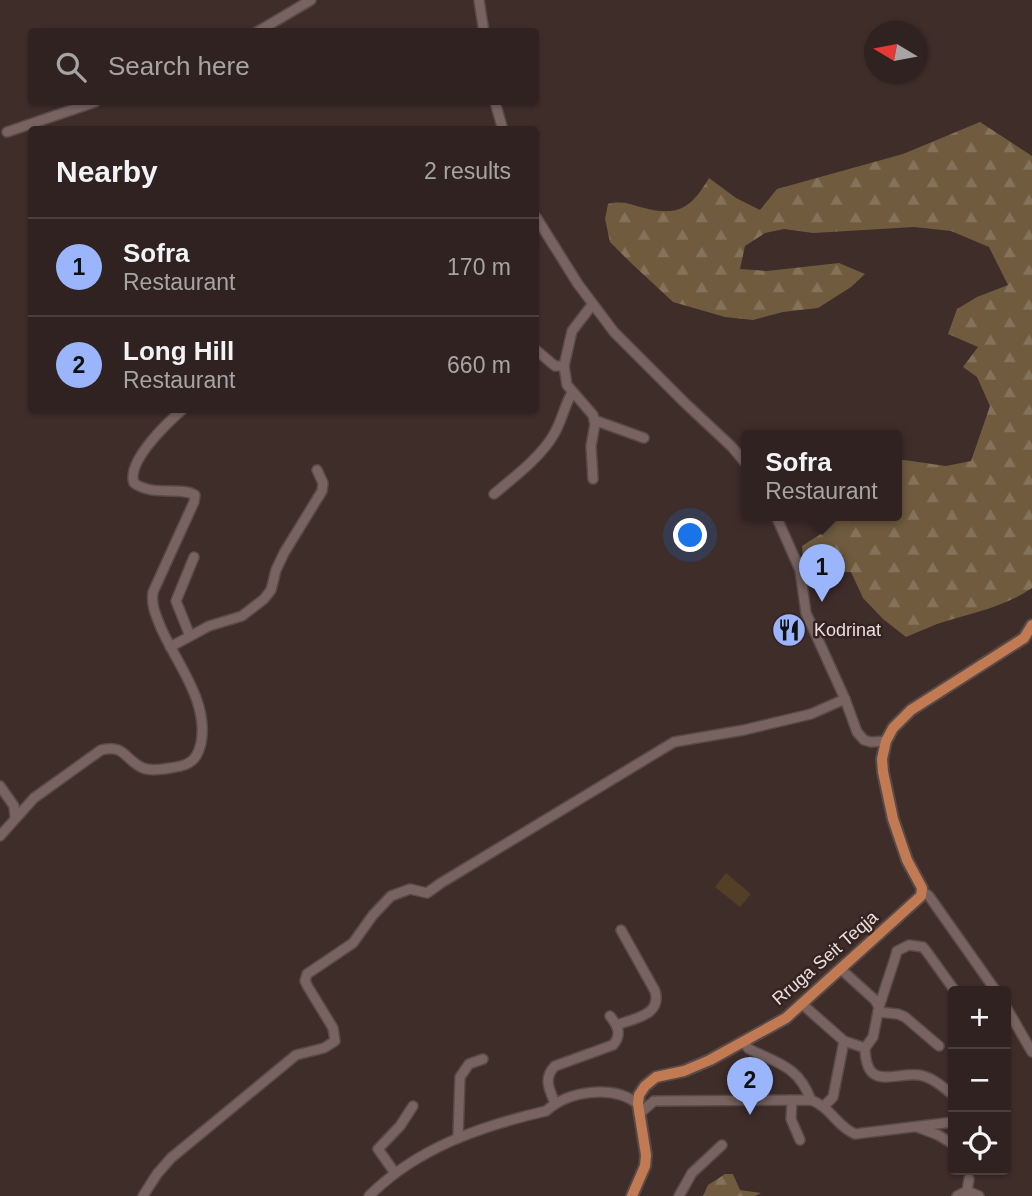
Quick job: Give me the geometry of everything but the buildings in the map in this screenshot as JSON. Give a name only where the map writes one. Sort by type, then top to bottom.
[{"type":"main road","points":[[922,891],[906,860],[892,819],[882,759],[886,741],[893,728],[911,710],[1024,638],[1032,625]]},
{"type":"main road","name":"Rruga Seit Teqja","points":[[638,1109],[639,1095],[656,1077],[684,1071],[786,1018],[919,898],[922,891]]},
{"type":"main road","points":[[632,1196],[642,1177],[646,1155],[638,1109]]},
{"type":"street","points":[[264,28],[312,0]]},
{"type":"street","points":[[479,0],[483,28]]},
{"type":"street","points":[[7,132],[86,105]]},
{"type":"street","points":[[496,105],[502,126]]},
{"type":"street","points":[[539,222],[592,305],[640,359],[713,427],[741,458]]},
{"type":"street","points":[[592,305],[572,331],[564,366],[565,379],[572,393],[593,415],[593,479]]},
{"type":"street","points":[[539,353],[555,366],[564,366]]},
{"type":"street","points":[[494,494],[521,471],[553,436],[572,393]]},
{"type":"street","points":[[15,817],[27,808],[34,797],[101,750],[119,749],[136,764],[150,769],[179,766],[195,759],[201,740],[200,709],[153,609],[152,598],[195,495],[190,492],[143,488],[134,483],[132,476],[138,460],[164,426],[179,413]]},
{"type":"street","points":[[594,420],[644,438]]},
{"type":"street","points":[[170,647],[209,626],[242,616],[271,590],[284,553],[322,491],[323,484],[317,470]]},
{"type":"street","points":[[778,521],[800,570],[806,613],[845,699],[854,726],[861,737],[871,742],[886,741]]},
{"type":"street","points":[[190,636],[176,601],[194,557]]},
{"type":"street","points":[[143,1196],[171,1158],[276,1070],[296,1055],[324,1048],[335,1041],[333,1028],[305,981],[307,974],[353,943],[391,896],[410,889],[427,893],[432,891],[513,837],[674,741],[744,730],[811,714],[845,699]]},
{"type":"street","points":[[0,786],[14,806],[15,817],[12,825],[0,836]]},
{"type":"street","points":[[922,891],[929,896],[992,986]]},
{"type":"street","points":[[617,1025],[652,1012],[658,1000],[621,930]]},
{"type":"street","points":[[865,1048],[873,1037],[897,951],[909,945],[922,947],[951,986]]},
{"type":"street","points":[[844,972],[875,1000],[879,1010]]},
{"type":"street","points":[[802,1004],[844,1041],[865,1048]]},
{"type":"street","points":[[879,1010],[905,1017],[939,1046]]},
{"type":"street","points":[[1011,1016],[1032,1052]]},
{"type":"street","points":[[555,1103],[548,1089],[549,1072],[555,1066],[613,1045],[617,1041],[617,1025],[610,1017]]},
{"type":"street","points":[[825,1105],[833,1097],[844,1041]]},
{"type":"street","points":[[744,1042],[749,1049],[794,1071],[803,1082],[811,1100]]},
{"type":"street","points":[[865,1048],[870,1067],[877,1076],[883,1078],[919,1075],[933,1080],[948,1091]]},
{"type":"street","points":[[458,1137],[460,1077],[469,1064],[483,1059]]},
{"type":"street","points":[[369,1196],[412,1161],[458,1137],[546,1111],[555,1103],[577,1095],[599,1092],[631,1099],[638,1109],[656,1101],[811,1100],[825,1105],[844,1129],[855,1135],[948,1123]]},
{"type":"street","points":[[792,1100],[792,1119],[800,1140]]},
{"type":"street","points":[[395,1173],[378,1149],[400,1126],[413,1106]]},
{"type":"street","points":[[915,1126],[948,1141]]},
{"type":"street","points":[[679,1196],[692,1173],[722,1145]]},
{"type":"street","points":[[967,1191],[969,1179]]},
{"type":"street","points":[[957,1196],[967,1191],[979,1196]]},
{"type":"green space","points":[[980,122],[1032,156],[1032,588],[998,605],[906,637],[883,619],[863,598],[851,572],[822,573],[804,568],[802,546],[827,530],[818,521],[902,521],[902,460],[946,466],[971,461],[990,406],[977,377],[963,367],[978,347],[948,334],[957,309],[977,297],[1008,285],[989,247],[951,231],[914,227],[813,233],[784,229],[765,233],[745,246],[740,269],[767,271],[839,263],[865,274],[851,287],[818,308],[783,312],[753,320],[725,317],[673,302],[610,242],[605,219],[608,204],[612,203],[664,211],[681,208],[689,204],[709,178],[736,198],[760,210],[777,189],[903,154]]},
{"type":"green space","points":[[725,1174],[733,1174],[740,1190],[761,1193],[755,1196],[703,1196],[708,1185]]},
{"type":"shaded area","points":[[726,873],[751,894],[740,907],[715,887]]},
{"type":"place","name":"Sofra","points":[[822,602]]},
{"type":"place","name":"Kodrinat","points":[[789,630]]},
{"type":"place","name":"Long Hill","points":[[750,1115]]}]
